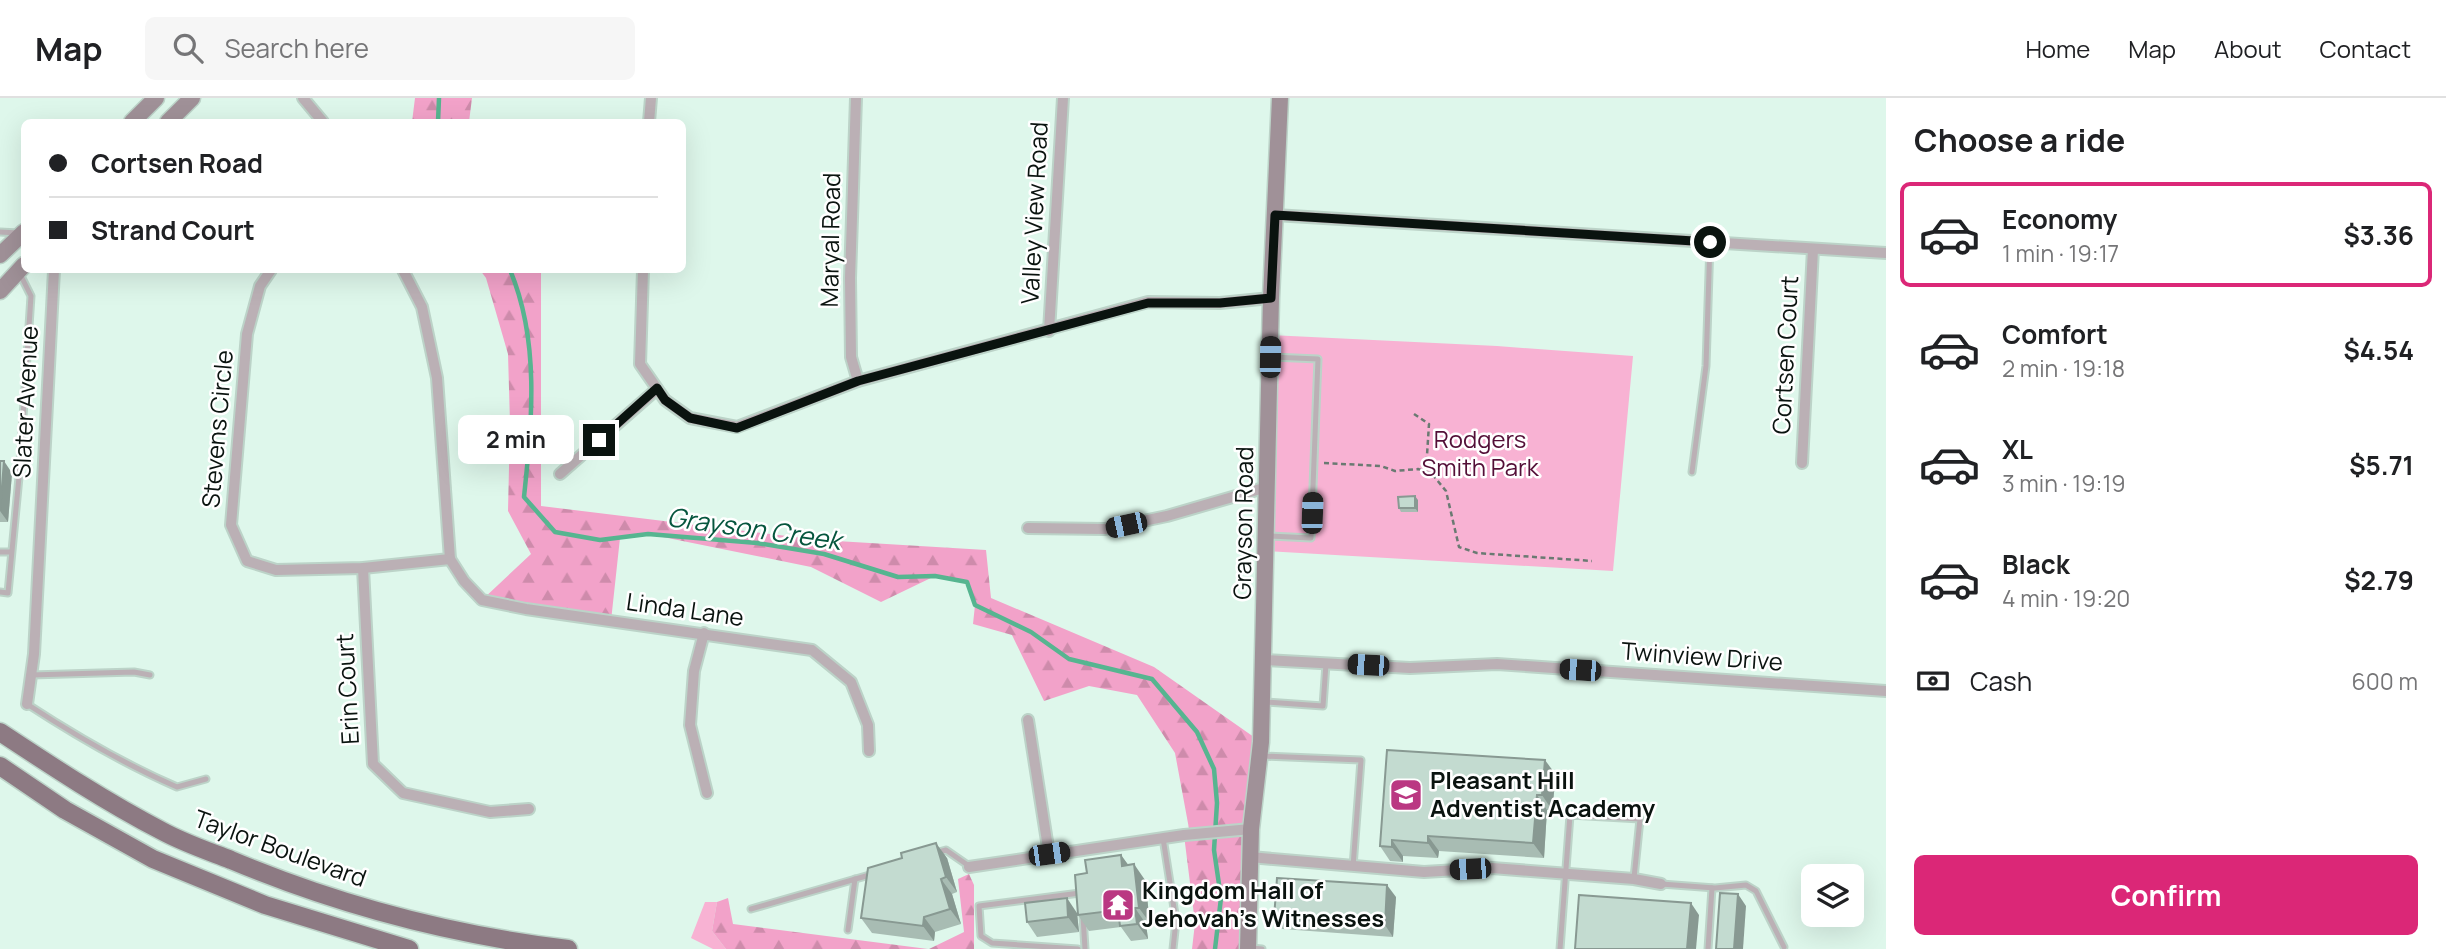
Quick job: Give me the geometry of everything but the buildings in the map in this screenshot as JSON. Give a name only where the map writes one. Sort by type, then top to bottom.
[{"type":"main road","name":"Taylor Boulevard","points":[[0,732],[79,785],[165,833],[275,879],[399,918],[489,937],[568,949]]},
{"type":"main road","points":[[0,766],[65,810],[153,859],[265,905],[409,949]]},
{"type":"street","points":[[135,119],[156,98]]},
{"type":"street","points":[[171,119],[192,98]]},
{"type":"street","points":[[303,98],[320,119]]},
{"type":"street","points":[[649,119],[651,98]]},
{"type":"street","name":"Maryal Road","points":[[856,98],[850,278],[851,357],[858,381]]},
{"type":"street","name":"Valley View Road","points":[[1049,331],[1063,98]]},
{"type":"street","name":"Grayson Road","points":[[1252,949],[1250,857],[1263,702],[1271,298],[1280,98]]},
{"type":"street","points":[[1275,215],[1886,253]]},
{"type":"street","points":[[0,255],[21,236]]},
{"type":"street","name":"Cortsen Court","points":[[1802,463],[1812,249]]},
{"type":"street","points":[[0,291],[21,268]]},
{"type":"street","name":"Slater Avenue","points":[[27,704],[31,675],[54,273]]},
{"type":"street","name":"Stevens Circle","points":[[269,273],[260,286],[247,334],[231,525],[247,561],[276,570],[363,568]]},
{"type":"street","points":[[363,568],[450,559],[437,378],[422,307],[405,273]]},
{"type":"street","points":[[643,273],[640,364],[665,400],[690,418],[737,428],[858,381],[1148,303],[1220,303],[1271,298]]},
{"type":"street","points":[[560,474],[657,388]]},
{"type":"street","points":[[1028,528],[1105,529],[1167,516],[1267,487]]},
{"type":"street","name":"Linda Lane","points":[[450,559],[464,581],[482,600],[526,609],[812,650],[852,682],[868,725],[869,751]]},
{"type":"street","name":"Erin Court","points":[[363,568],[373,764],[403,793],[491,812],[528,809]]},
{"type":"street","points":[[704,633],[694,671],[690,725],[707,793]]},
{"type":"street","name":"Twinview Drive","points":[[1264,660],[1410,668],[1497,664],[1886,691]]},
{"type":"street","points":[[1028,720],[1049,854]]},
{"type":"street","points":[[969,867],[1190,834],[1251,829]]},
{"type":"street","points":[[1250,857],[1424,872],[1492,868],[1634,879],[1661,884]]},
{"type":"lane","points":[[0,232],[21,233]]},
{"type":"lane","points":[[1692,472],[1706,366],[1710,242]]},
{"type":"lane","points":[[0,592],[8,593],[19,477],[31,296],[23,273]]},
{"type":"lane","points":[[1266,536],[1311,538],[1318,359],[1270,357]]},
{"type":"lane","points":[[0,552],[11,552]]},
{"type":"lane","points":[[1263,702],[1323,706],[1326,663]]},
{"type":"lane","points":[[31,675],[135,672],[150,676]]},
{"type":"lane","points":[[27,704],[83,741],[130,767],[177,788],[206,779]]},
{"type":"lane","points":[[1259,756],[1362,760],[1353,867]]},
{"type":"lane","points":[[1560,949],[1570,816],[1640,820],[1634,879]]},
{"type":"lane","points":[[1163,838],[1176,921],[1173,949]]},
{"type":"lane","points":[[933,854],[946,850],[969,867]]},
{"type":"lane","points":[[751,909],[881,871]]},
{"type":"lane","points":[[848,930],[855,879]]},
{"type":"lane","points":[[1661,884],[1712,888],[1746,885],[1756,891],[1784,947]]},
{"type":"lane","points":[[1707,949],[1712,888]]},
{"type":"lane","points":[[1078,949],[992,943],[981,936],[979,905],[1081,893],[1086,949]]},
{"type":"path","points":[[1414,414],[1429,424],[1426,471]]},
{"type":"path","points":[[1314,462],[1381,466],[1395,471],[1426,471],[1441,482],[1447,491],[1458,547],[1477,553],[1592,561]]},
{"type":"green space","points":[[415,98],[472,98],[469,119],[412,119]]},
{"type":"green space","points":[[482,273],[541,273],[541,506],[820,540],[986,550],[991,598],[1154,667],[1261,742],[1248,949],[1192,949],[1195,923],[1184,835],[1190,834],[1175,753],[1137,695],[1089,686],[1044,701],[1012,635],[973,624],[975,605],[967,582],[935,576],[881,602],[811,567],[648,534],[620,538],[611,621],[482,600],[531,554],[508,511],[508,354]]},
{"type":"green space","name":"Rodgers Smith Park","points":[[1270,335],[1497,346],[1633,356],[1613,571],[1266,551]]},
{"type":"green space","points":[[969,874],[974,885],[974,949],[929,949],[964,932],[958,879]]},
{"type":"green space","points":[[728,898],[733,924],[928,949],[726,949],[712,931],[717,902]]},
{"type":"green space","points":[[705,902],[717,902],[712,931],[726,949],[713,949],[691,938]]},
{"type":"waterway","name":"Grayson Creek","points":[[438,119],[439,98]]},
{"type":"waterway","name":"Grayson Creek","points":[[511,273],[520,297],[530,353],[531,410],[524,497],[555,532],[600,540],[648,534],[757,543],[824,554],[898,577],[935,576],[967,582],[975,605],[1031,632],[1069,659],[1152,679],[1197,732],[1214,769],[1217,803],[1214,850],[1221,898],[1215,949]]},
{"type":"place","name":"Pleasant Hill Adventist Academy","points":[[1406,795]]},
{"type":"place","name":"Kingdom Hall of Jehovah's Witnesses","points":[[1118,905]]},
{"type":"route","points":[[599,440],[657,388],[665,400],[690,418],[737,428],[858,381],[1148,303],[1220,303],[1271,298],[1275,215],[1710,242]]}]
